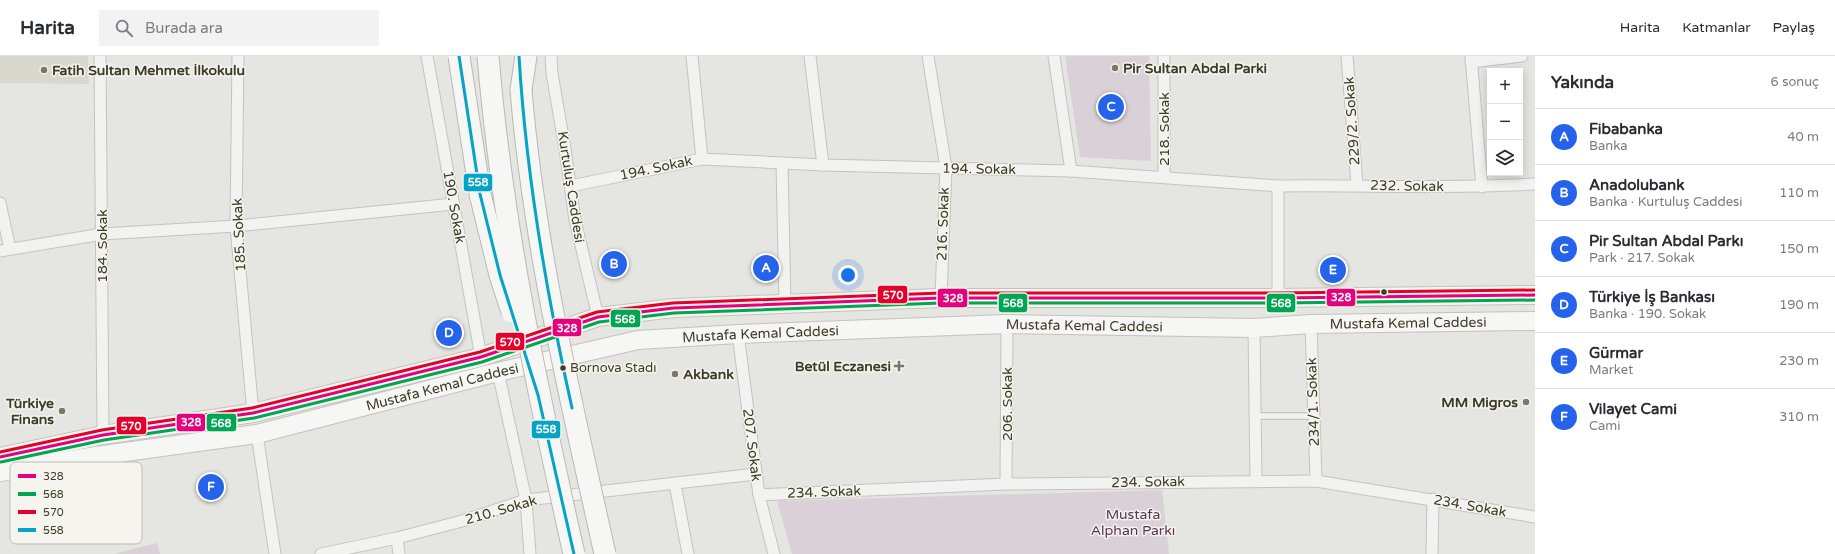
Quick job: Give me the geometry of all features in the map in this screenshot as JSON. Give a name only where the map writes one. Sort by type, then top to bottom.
[{"type":"highway","points":[[459,56],[480,194],[500,275],[538,395]]},
{"type":"highway","points":[[488,56],[498,162],[538,395],[574,554]]},
{"type":"highway","points":[[519,56],[530,181],[542,253],[567,384],[605,554]]},
{"type":"highway","points":[[521,90],[526,56]]},
{"type":"main road","name":"Mustafa Kemal Caddesi","points":[[0,457],[103,435],[253,414],[482,357],[598,317],[674,308],[941,298],[1278,298],[1535,295]]},
{"type":"main road","name":"Mustafa Kemal Caddesi","points":[[60,462],[257,434],[498,372],[638,340],[738,334],[1008,324],[1254,328],[1311,324],[1535,321]]},
{"type":"main road","name":"Mustafa Kemal Caddesi","points":[[0,472],[10,470]]},
{"type":"street","name":"184. Sokak","points":[[100,56],[103,435]]},
{"type":"street","name":"185. Sokak","points":[[238,56],[236,226],[253,414]]},
{"type":"street","name":"190. Sokak","points":[[427,56],[482,357]]},
{"type":"street","name":"Kurtuluş Caddesi","points":[[551,56],[552,73],[571,186],[575,220],[598,317]]},
{"type":"street","points":[[692,56],[702,159]]},
{"type":"street","points":[[810,56],[823,165]]},
{"type":"street","name":"216. Sokak","points":[[928,56],[946,168],[941,298]]},
{"type":"street","points":[[1054,56],[1071,171]]},
{"type":"street","name":"218. Sokak","points":[[1164,56],[1164,177]]},
{"type":"street","name":"229/2. Sokak","points":[[1348,56],[1357,185]]},
{"type":"street","points":[[1482,187],[1471,59],[1522,56]]},
{"type":"street","name":"194. Sokak","points":[[571,186],[702,159],[823,165],[1071,171],[1278,186]]},
{"type":"street","points":[[782,163],[786,305]]},
{"type":"street","name":"232. Sokak","points":[[1278,186],[1357,185],[1482,187],[1535,184]]},
{"type":"street","points":[[1278,186],[1278,298]]},
{"type":"street","points":[[0,203],[5,250],[102,234],[236,226],[453,204]]},
{"type":"street","name":"206. Sokak","points":[[1006,484],[1008,324]]},
{"type":"street","name":"234/1. Sokak","points":[[1311,324],[1316,480]]},
{"type":"street","points":[[1254,328],[1256,481]]},
{"type":"street","name":"207. Sokak","points":[[738,334],[759,495],[774,554]]},
{"type":"street","points":[[498,372],[526,500],[530,554]]},
{"type":"street","points":[[257,434],[275,554]]},
{"type":"street","name":"210. Sokak","points":[[320,554],[397,538],[462,521],[526,500],[756,474]]},
{"type":"street","name":"234. Sokak","points":[[759,495],[1006,484],[1316,480],[1535,517]]},
{"type":"street","points":[[675,484],[688,554]]},
{"type":"street","points":[[1432,554],[1433,499]]},
{"type":"street","points":[[397,538],[399,554]]},
{"type":"lane","points":[[1255,416],[1314,416]]},
{"type":"shaded area","name":"Fatih Sultan Mehmet İlkokulu","points":[[0,56],[88,56],[89,84],[0,83]]},
{"type":"green space","points":[[1065,56],[1149,56],[1151,161],[1080,157]]},
{"type":"green space","name":"Mustafa Alphan Parkı","points":[[1162,490],[1169,554],[792,554],[777,501]]},
{"type":"green space","points":[[157,543],[160,554],[114,554]]},
{"type":"transit line","name":"558","points":[[459,56],[480,194],[500,275],[538,395],[574,554]]},
{"type":"transit line","name":"558","points":[[519,56],[522,100],[538,233],[572,408]]},
{"type":"transit line","name":"570","points":[[0,452],[102,430],[252,408],[480,352],[597,312],[673,303],[941,293],[1278,293],[1535,290]]},
{"type":"transit line","name":"328","points":[[0,457],[103,435],[253,413],[481,357],[598,317],[674,308],[941,298],[1278,298],[1535,295]]},
{"type":"transit line","name":"568","points":[[1,462],[104,440],[254,418],[482,362],[599,322],[674,313],[941,303],[1278,303],[1535,300]]},
{"type":"place","name":"Pir Sultan Abdal Parki","points":[[1115,68]]},
{"type":"place","name":"Fatih Sultan Mehmet İlkokulu","points":[[44,70]]},
{"type":"place","name":"Pir Sultan Abdal Parkı","points":[[1111,107]]},
{"type":"place","name":"Anadolubank","points":[[614,264]]},
{"type":"place","name":"Fibabanka","points":[[766,268]]},
{"type":"place","name":"Gürmar","points":[[1333,270]]},
{"type":"place","name":"Türkiye İş Bankası","points":[[449,333]]},
{"type":"place","name":"Betül Eczanesi","points":[[899,366]]},
{"type":"place","name":"Bornova Stadı","points":[[563,368]]},
{"type":"place","name":"Akbank","points":[[675,374]]},
{"type":"place","name":"MM Migros","points":[[1526,402]]},
{"type":"place","name":"Türkiye Finans","points":[[62,411]]},
{"type":"place","name":"Vilayet Cami","points":[[211,487]]}]
